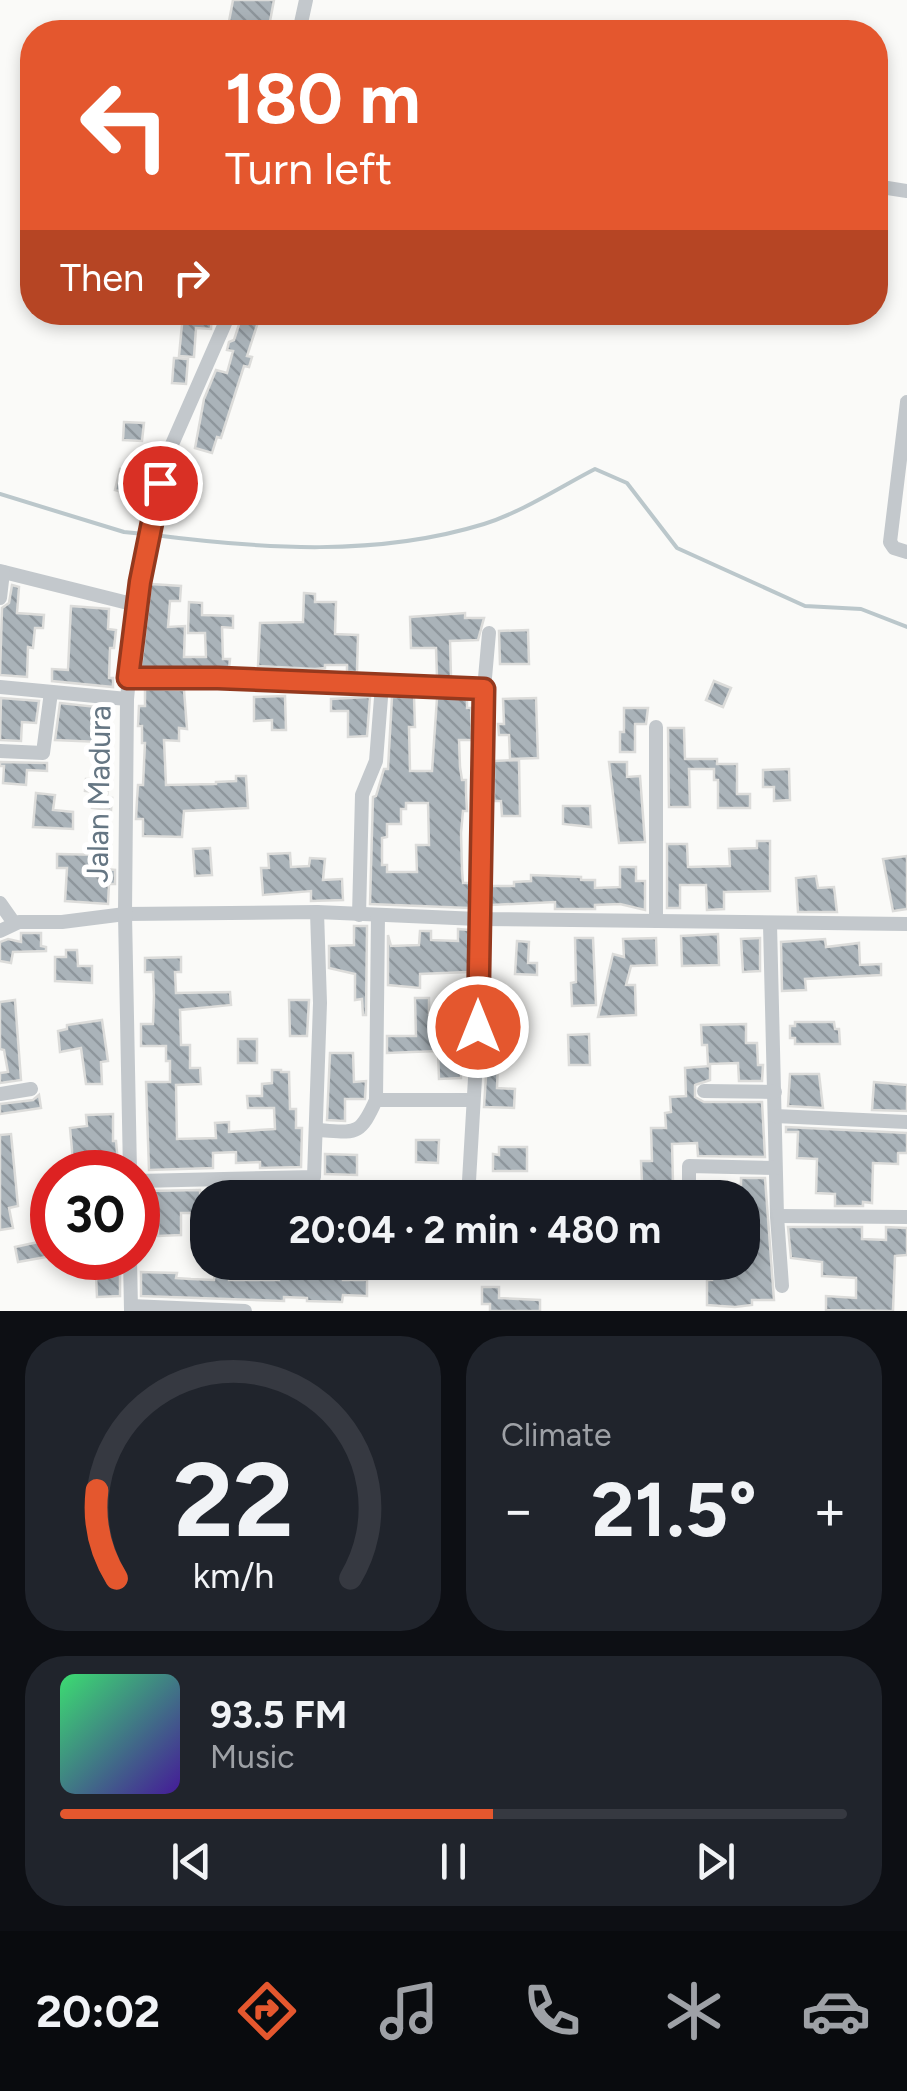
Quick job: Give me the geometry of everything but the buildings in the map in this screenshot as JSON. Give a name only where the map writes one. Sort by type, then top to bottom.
[{"type":"street","name":"Jalan Madura","points":[[130,1150],[125,914],[127,699],[136,605],[166,458],[224,325]]},
{"type":"street","points":[[907,402],[890,542],[894,548],[907,552]]},
{"type":"street","points":[[0,598],[1,571],[136,605]]},
{"type":"street","points":[[469,1180],[488,633]]},
{"type":"street","points":[[128,678],[484,689]]},
{"type":"street","points":[[359,915],[362,795],[376,761],[382,686]]},
{"type":"street","points":[[0,687],[127,699]]},
{"type":"street","points":[[0,750],[43,753],[52,692]]},
{"type":"street","points":[[656,727],[656,921]]},
{"type":"street","points":[[0,903],[14,923]]},
{"type":"street","points":[[160,1181],[310,1178],[315,1174],[320,1003],[318,912]]},
{"type":"street","points":[[0,931],[14,923],[125,914],[318,912],[478,919],[907,924]]},
{"type":"street","points":[[316,1130],[354,1132],[365,1125],[376,1100],[378,914]]},
{"type":"street","points":[[770,924],[782,1286]]},
{"type":"street","points":[[0,1094],[32,1089]]},
{"type":"street","points":[[704,1091],[775,1092]]},
{"type":"street","points":[[376,1100],[473,1100]]},
{"type":"street","points":[[775,1116],[907,1122]]},
{"type":"street","points":[[689,1180],[689,1166],[776,1168]]},
{"type":"street","points":[[777,1216],[907,1217]]},
{"type":"street","points":[[130,1280],[131,1308],[245,1311]]},
{"type":"waterway","points":[[154,535],[278,546],[403,542],[498,519],[595,469],[627,483],[677,548],[805,606],[861,609],[907,627]]},
{"type":"waterway","points":[[0,494],[124,532],[144,534]]},
{"type":"route","points":[[160,483],[136,605],[128,678],[484,689],[478,1027]]}]
